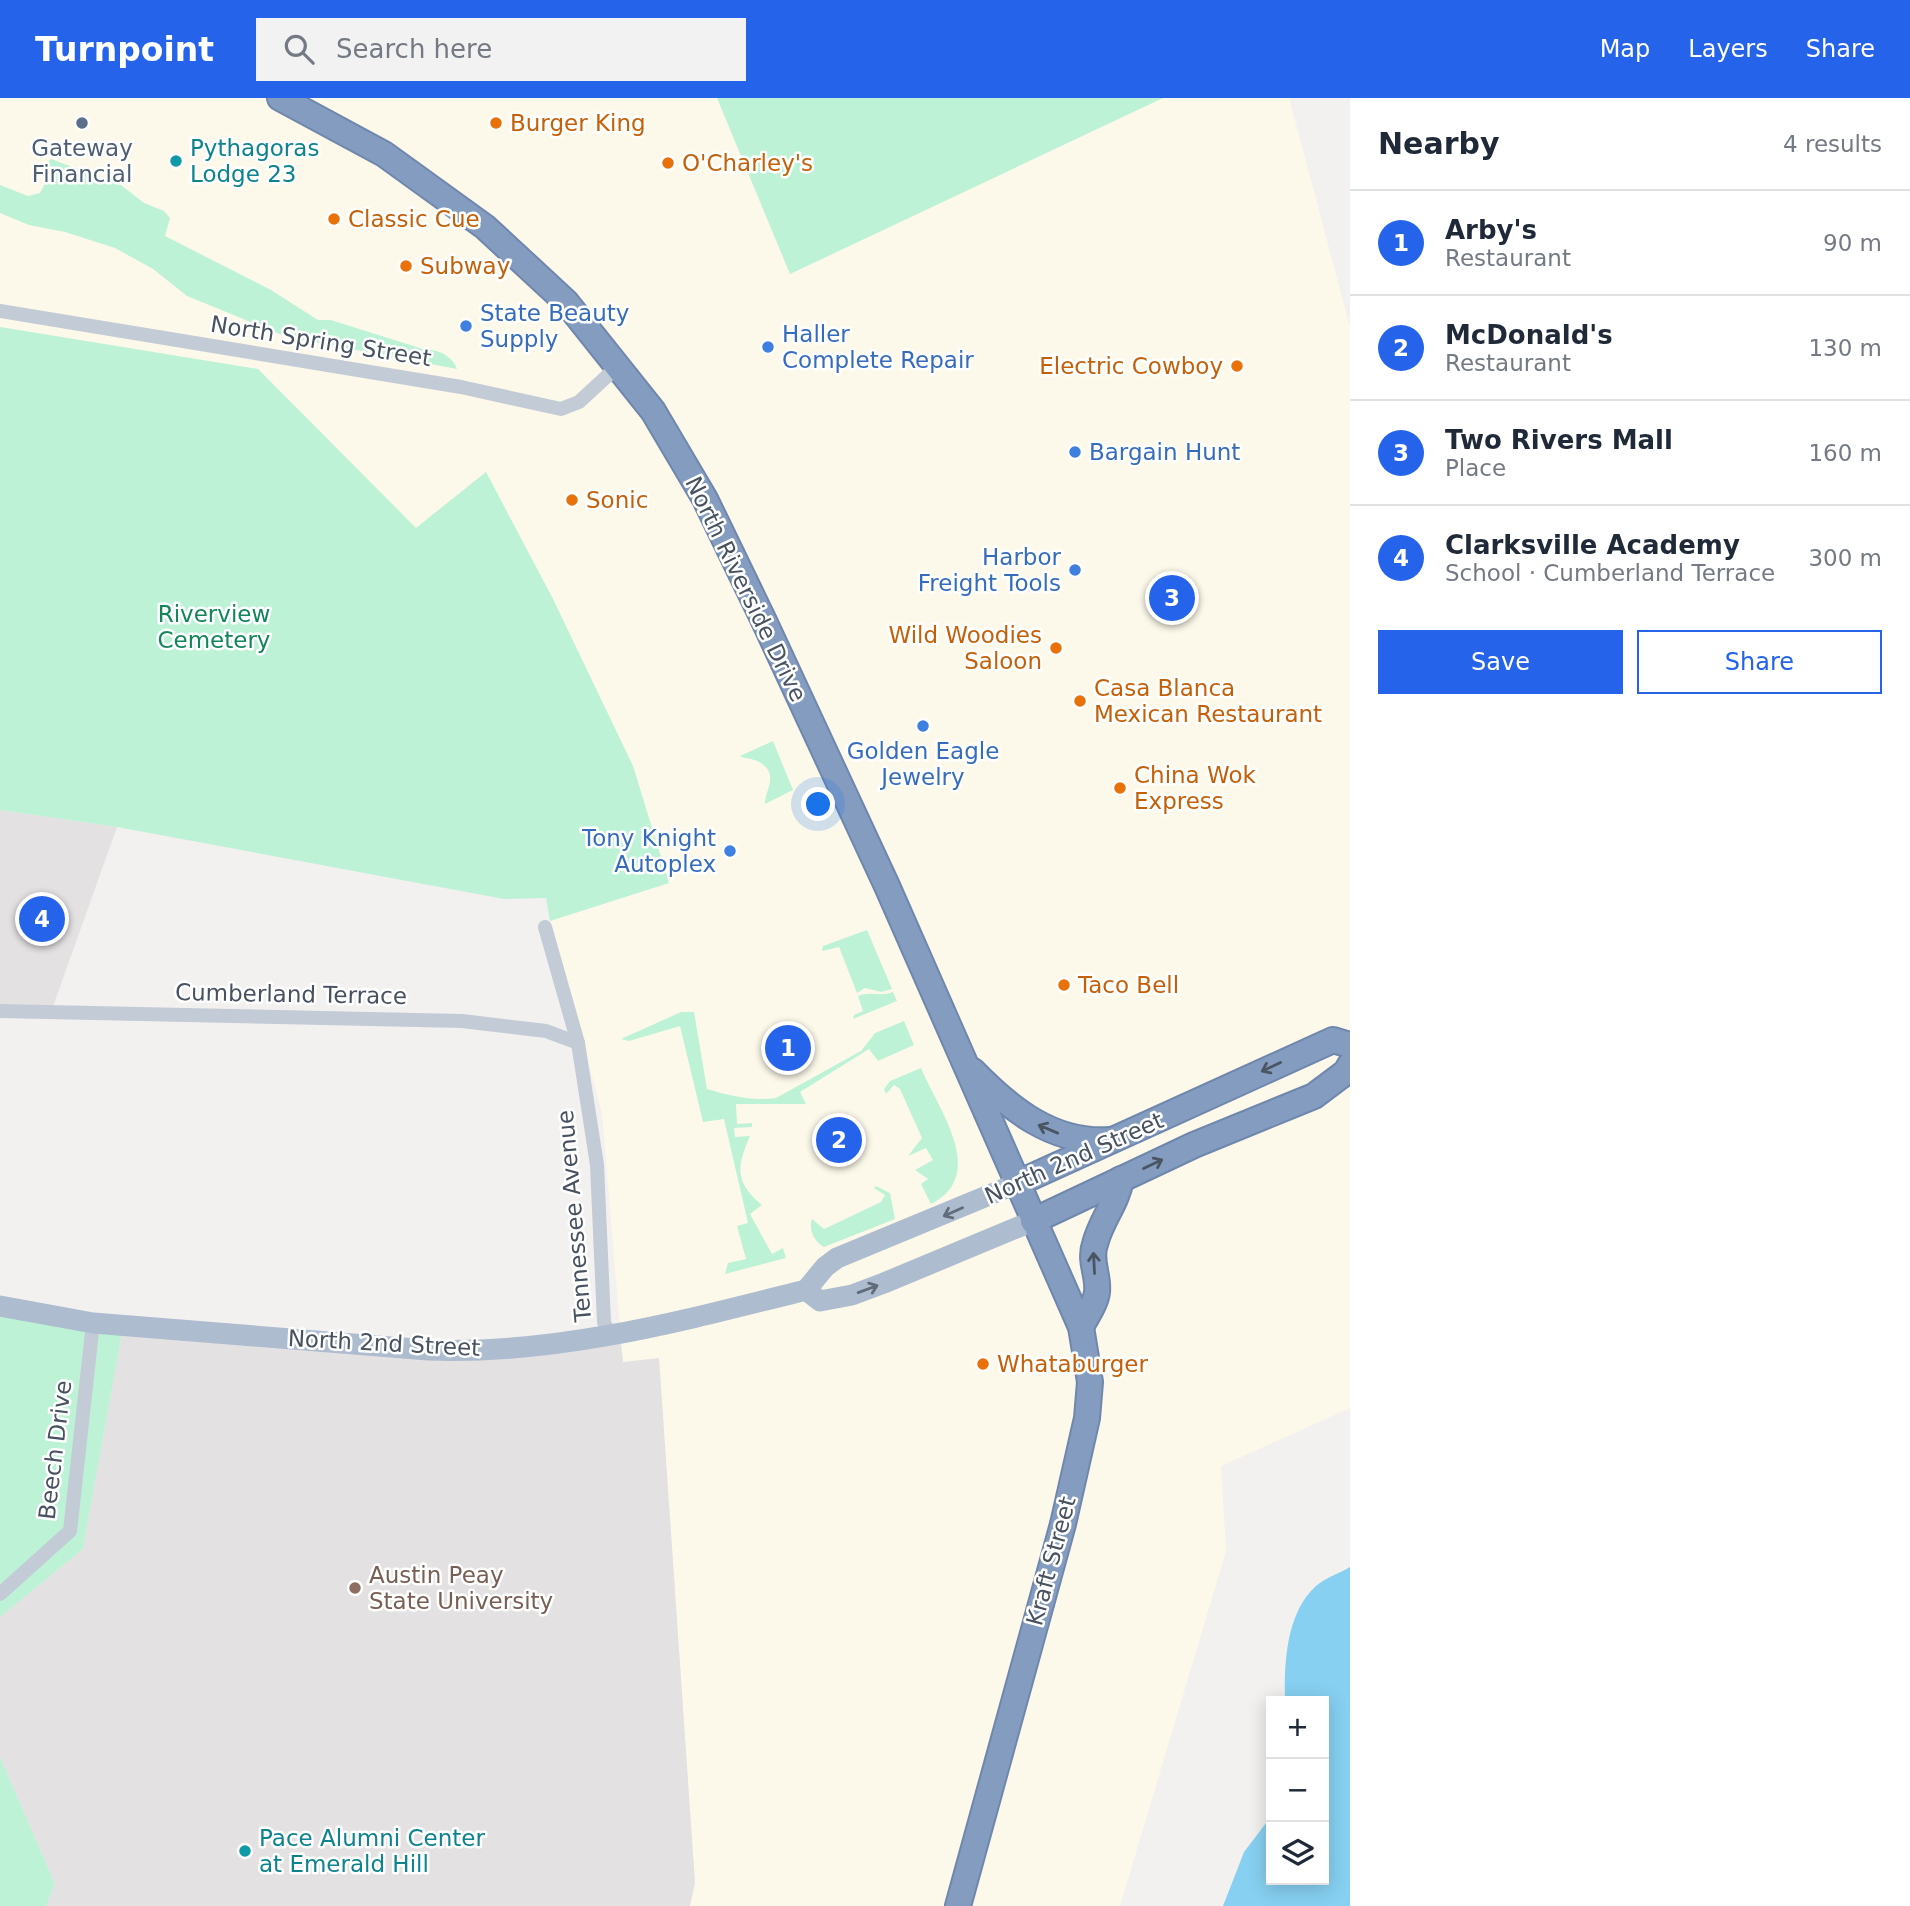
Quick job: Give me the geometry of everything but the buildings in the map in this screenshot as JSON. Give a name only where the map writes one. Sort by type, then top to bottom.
[{"type":"highway","name":"North Riverside Drive","points":[[280,98],[384,154],[482,225],[566,302],[620,365],[653,411],[705,499],[887,886],[1033,1220]]},
{"type":"highway","name":"North 2nd Street","points":[[1016,1185],[1333,1040],[1350,1045]]},
{"type":"highway","points":[[962,1060],[996,1094],[1038,1125],[1073,1138],[1115,1140]]},
{"type":"highway","name":"North 2nd Street","points":[[1033,1220],[1314,1096],[1346,1072],[1350,1065]]},
{"type":"highway","points":[[1081,1327],[1097,1293],[1092,1257],[1095,1243],[1107,1213],[1118,1199],[1121,1179]]},
{"type":"highway","name":"Kraft Street","points":[[958,1906],[1063,1524],[1087,1418],[1090,1382],[1081,1327],[1067,1289],[1033,1220]]},
{"type":"main road","name":"North 2nd Street","points":[[0,1306],[93,1323],[462,1351],[610,1336],[686,1321],[806,1290],[825,1267],[837,1258],[1016,1185]]},
{"type":"main road","name":"North 2nd Street","points":[[806,1290],[820,1301],[852,1294],[1033,1220]]},
{"type":"street","name":"North Spring Street","points":[[0,311],[461,387],[561,409],[579,402],[620,365]]},
{"type":"street","name":"Tennessee Avenue","points":[[545,927],[578,1043],[597,1166],[604,1322],[610,1336]]},
{"type":"street","name":"Cumberland Terrace","points":[[0,1011],[462,1021],[546,1031],[578,1043]]},
{"type":"street","name":"Beech Drive","points":[[0,1594],[69,1531],[93,1323]]},
{"type":"shaded area","points":[[0,98],[717,98],[790,274],[1163,98],[1289,98],[1350,327],[1350,1408],[1221,1466],[1226,1551],[1120,1906],[690,1906],[695,1883],[659,1358],[623,1363],[602,1113],[550,921],[669,883],[633,766],[553,599],[486,472],[416,528],[258,369],[0,327]]},
{"type":"shaded area","points":[[0,810],[117,827],[51,1012],[0,1011]]},
{"type":"shaded area","name":"Austin Peay State University","points":[[124,1322],[426,1348],[619,1328],[623,1362],[659,1358],[695,1883],[690,1906],[46,1906],[55,1884],[0,1757],[0,1617],[83,1549]]},
{"type":"green space","points":[[717,98],[1163,98],[790,274]]},
{"type":"green space","points":[[51,159],[121,185],[144,203],[164,211],[170,218],[165,236],[271,290],[318,320],[331,320],[440,352],[452,360],[457,369],[287,337],[187,296],[153,269],[115,248],[65,232],[29,225],[0,213],[0,185],[28,196],[40,193],[46,181],[43,167]]},
{"type":"green space","name":"Riverview Cemetery","points":[[0,327],[258,369],[416,528],[486,472],[553,599],[633,766],[669,883],[550,921],[546,898],[504,899],[117,827],[0,810]]},
{"type":"green space","points":[[773,741],[793,790],[765,804],[770,783],[769,772],[758,761],[740,756]]},
{"type":"green space","points":[[867,930],[892,989],[881,992],[865,988],[857,993],[839,947],[822,951],[823,946]]},
{"type":"green space","points":[[893,992],[897,1001],[853,1019],[854,1015],[863,1011],[858,996]]},
{"type":"green space","points":[[681,1012],[694,1012],[707,1089],[758,1099],[776,1098],[861,1051],[875,1033],[904,1021],[914,1045],[878,1061],[869,1049],[800,1092],[806,1104],[736,1104],[737,1124],[752,1123],[752,1127],[734,1128],[735,1137],[750,1136],[742,1156],[742,1181],[762,1205],[750,1214],[772,1254],[783,1248],[786,1258],[725,1274],[728,1263],[746,1259],[737,1226],[748,1223],[724,1119],[703,1122],[680,1026],[629,1041],[621,1039]]},
{"type":"green space","points":[[921,1068],[947,1121],[958,1159],[956,1176],[948,1192],[931,1204],[921,1184],[928,1179],[915,1170],[933,1160],[926,1148],[908,1156],[922,1138],[900,1089],[894,1085],[886,1094],[884,1089],[890,1081]]},
{"type":"green space","points":[[876,1186],[890,1193],[895,1219],[824,1247],[818,1242],[813,1235],[812,1219],[824,1229],[881,1202],[885,1195],[874,1188]]},
{"type":"green space","points":[[0,1298],[124,1322],[83,1549],[0,1617]]},
{"type":"green space","points":[[0,1757],[55,1884],[46,1906],[0,1906]]},
{"type":"water","points":[[1350,1567],[1350,1906],[1223,1906],[1244,1852],[1266,1823],[1266,1885],[1329,1885],[1329,1696],[1285,1696],[1286,1655],[1293,1624],[1306,1597],[1320,1583]]},
{"type":"place","name":"Gateway Financial","points":[[82,123]]},
{"type":"place","name":"Burger King","points":[[496,123]]},
{"type":"place","name":"Pythagoras Lodge 23","points":[[176,161]]},
{"type":"place","name":"O'Charley's","points":[[668,163]]},
{"type":"place","name":"Classic Cue","points":[[334,219]]},
{"type":"place","name":"Subway","points":[[406,266]]},
{"type":"place","name":"State Beauty Supply","points":[[466,326]]},
{"type":"place","name":"Haller Complete Repair","points":[[768,347]]},
{"type":"place","name":"Electric Cowboy","points":[[1237,366]]},
{"type":"place","name":"Bargain Hunt","points":[[1075,452]]},
{"type":"place","name":"Sonic","points":[[572,500]]},
{"type":"place","name":"Harbor Freight Tools","points":[[1075,570]]},
{"type":"place","name":"Two Rivers Mall","points":[[1172,598]]},
{"type":"place","name":"Wild Woodies Saloon","points":[[1056,648]]},
{"type":"place","name":"Casa Blanca Mexican Restaurant","points":[[1080,701]]},
{"type":"place","name":"Golden Eagle Jewelry","points":[[923,726]]},
{"type":"place","name":"China Wok Express","points":[[1120,788]]},
{"type":"place","name":"Tony Knight Autoplex","points":[[730,851]]},
{"type":"place","name":"Clarksville Academy","points":[[42,919]]},
{"type":"place","name":"Taco Bell","points":[[1064,985]]},
{"type":"place","name":"Arby's","points":[[788,1048]]},
{"type":"place","name":"McDonald's","points":[[839,1140]]},
{"type":"place","name":"Whataburger","points":[[983,1364]]},
{"type":"place","name":"Austin Peay State University","points":[[355,1588]]},
{"type":"place","name":"Pace Alumni Center at Emerald Hill","points":[[245,1851]]}]
